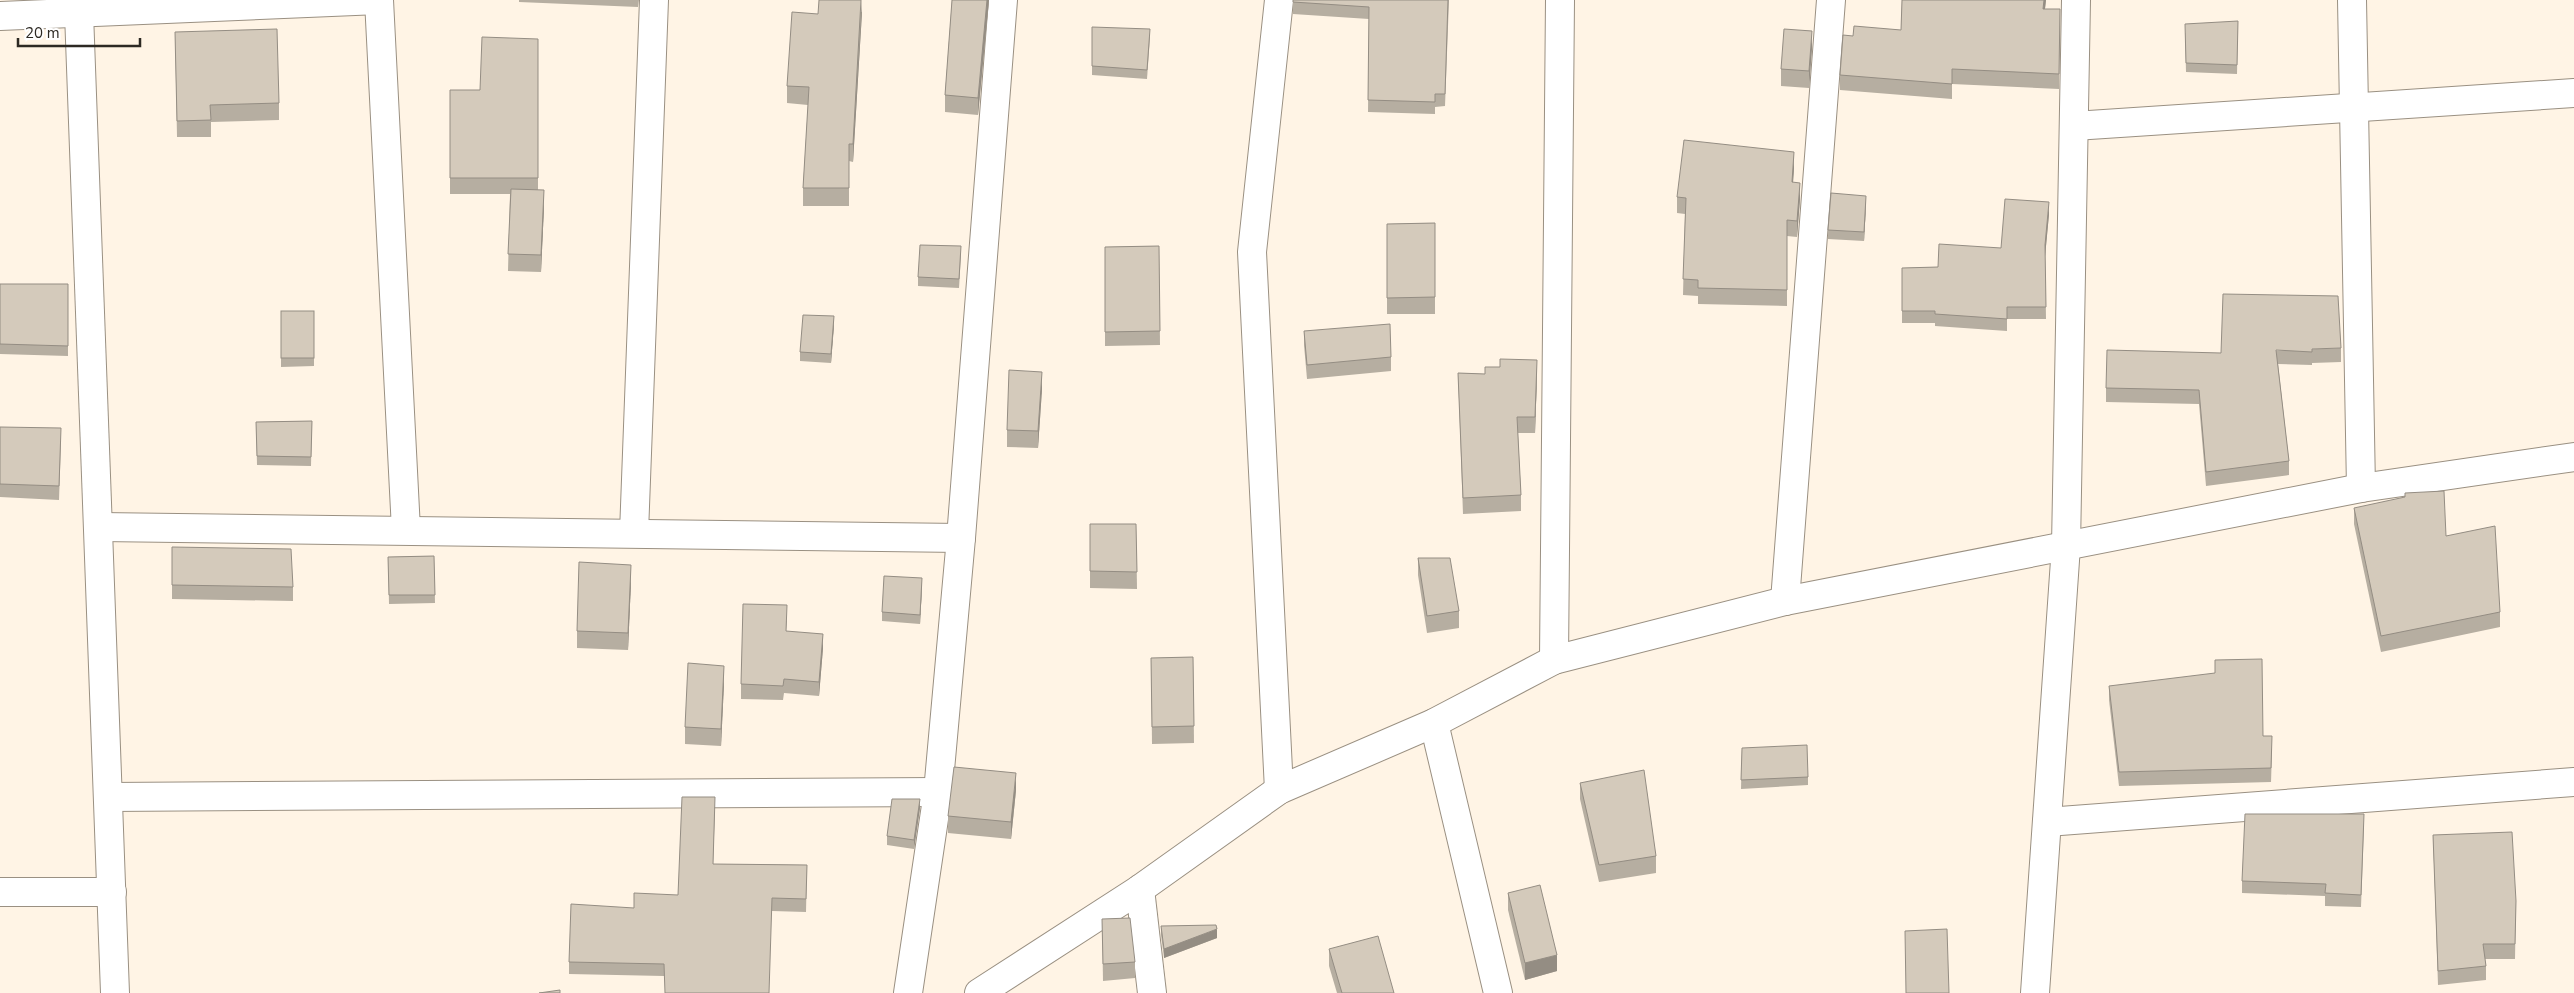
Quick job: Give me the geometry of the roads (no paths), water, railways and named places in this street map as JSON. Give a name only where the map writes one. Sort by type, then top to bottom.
[{"type":"street","points":[[0,16],[379,0],[406,530]]},
{"type":"street","points":[[634,533],[654,0]]},
{"type":"street","points":[[908,993],[938,792],[961,538],[1003,0]]},
{"type":"street","points":[[1279,0],[1252,252],[1279,790]]},
{"type":"street","points":[[1554,660],[1560,0]]},
{"type":"street","points":[[1785,600],[1831,0]]},
{"type":"street","points":[[2035,993],[2066,546],[2076,0]]},
{"type":"street","points":[[2352,0],[2361,488]]},
{"type":"street","points":[[79,13],[100,527],[115,993]]},
{"type":"street","points":[[2074,126],[2574,93]]},
{"type":"street","points":[[979,993],[1140,889],[1279,790],[1434,723],[1554,660],[1785,600],[2361,488],[2574,457]]},
{"type":"street","points":[[100,527],[961,538]]},
{"type":"street","points":[[1434,723],[1498,993]]},
{"type":"street","points":[[2047,822],[2574,782]]},
{"type":"street","points":[[108,797],[938,792]]},
{"type":"street","points":[[1140,889],[1152,993]]},
{"type":"street","points":[[0,892],[112,892]]}]
